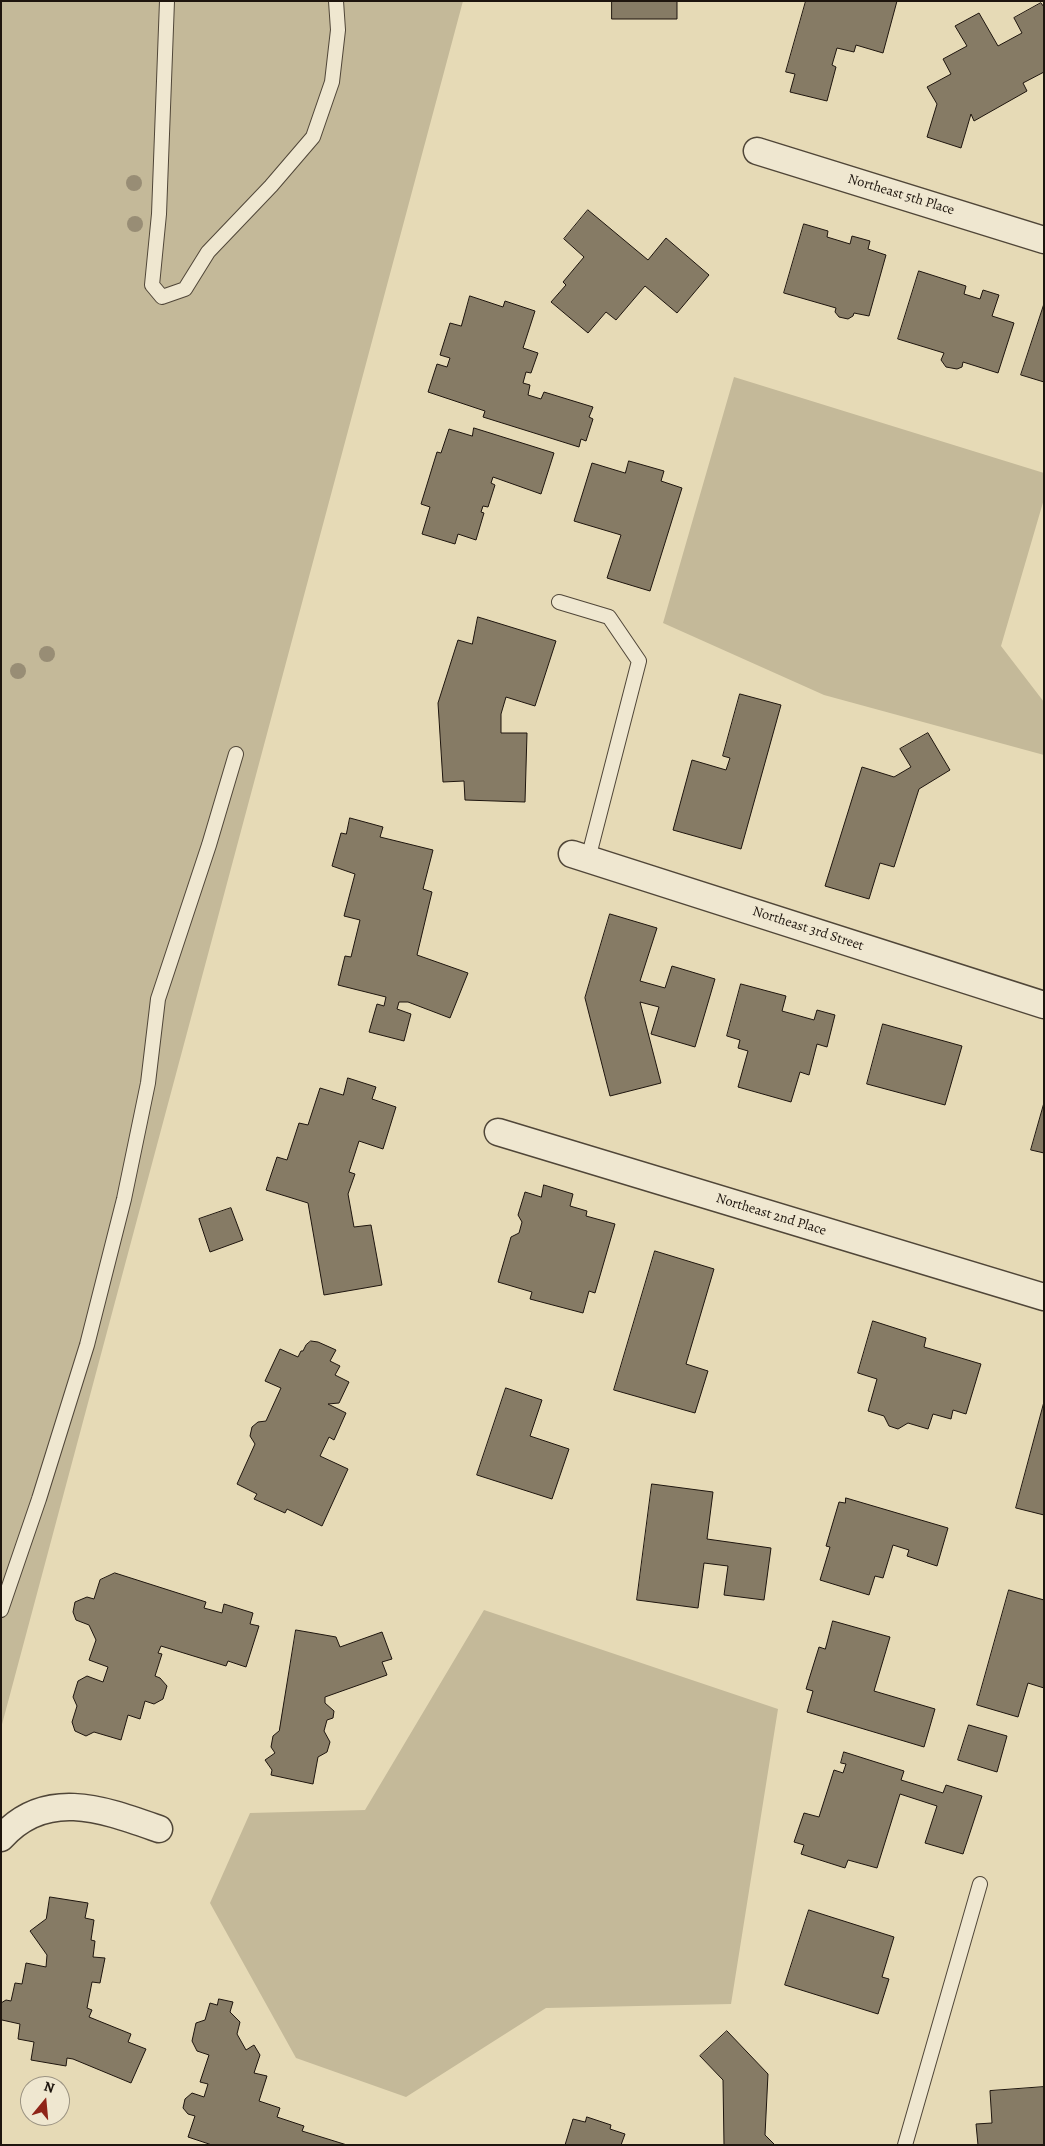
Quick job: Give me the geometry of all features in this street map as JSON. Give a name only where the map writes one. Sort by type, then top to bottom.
[{"type":"street","name":"Northeast 5th Place","points":[[758,151],[1044,240]]},
{"type":"street","name":"Northeast 3rd Street","points":[[580,856],[1044,1005]]},
{"type":"street","name":"Northeast 2nd Place","points":[[498,1132],[1044,1297]]},
{"type":"street","points":[[3,1832],[20,1822],[56,1807],[82,1806],[159,1829]]},
{"type":"lane","points":[[167,1],[159,214],[152,285],[162,297],[185,289],[208,252],[271,186],[313,137],[332,82],[338,30],[336,1]]},
{"type":"lane","points":[[559,602],[609,618],[639,662],[580,856]]},
{"type":"lane","points":[[1,1610],[39,1500],[87,1345],[124,1199],[148,1084],[158,999],[209,844],[236,754]]},
{"type":"lane","points":[[905,2145],[980,1884]]},
{"type":"shaded area","points":[[1,1],[463,1],[1,1728]]},
{"type":"shaded area","points":[[734,377],[1044,473],[1044,499],[1001,646],[1044,702],[1044,755],[824,695],[663,623]]},
{"type":"shaded area","points":[[484,1610],[778,1709],[731,2004],[546,2008],[406,2097],[296,2058],[210,1903],[250,1813],[365,1810]]},
{"type":"building","points":[[612,1],[677,1],[677,19],[612,19]]},
{"type":"building","points":[[806,1],[897,1],[883,53],[856,45],[854,52],[837,48],[832,65],[836,67],[827,101],[790,92],[795,74],[786,72]]},
{"type":"building","points":[[1041,3],[1044,7],[1044,72],[1023,83],[1027,91],[974,121],[971,114],[961,148],[927,137],[937,104],[927,87],[951,74],[943,59],[967,46],[955,26],[979,13],[998,46],[1022,33],[1014,18]]},
{"type":"building","points":[[588,210],[648,260],[666,238],[709,275],[677,313],[645,286],[616,320],[606,312],[588,333],[551,302],[566,285],[563,282],[584,257],[564,239]]},
{"type":"building","points":[[804,224],[828,231],[827,237],[850,244],[852,236],[870,241],[868,249],[886,255],[869,316],[854,313],[848,319],[839,317],[835,312],[836,308],[784,293]]},
{"type":"building","points":[[919,271],[966,286],[964,294],[980,299],[983,290],[999,295],[992,316],[1014,323],[998,373],[963,362],[962,367],[957,369],[946,367],[941,360],[944,353],[898,339]]},
{"type":"building","points":[[470,296],[503,307],[505,301],[535,311],[523,348],[538,353],[531,373],[526,372],[523,383],[530,385],[528,395],[541,399],[544,392],[593,407],[589,417],[593,419],[586,441],[581,439],[579,447],[483,417],[485,411],[428,392],[437,364],[447,367],[450,358],[440,355],[450,323],[461,326]]},
{"type":"building","points":[[1044,304],[1044,382],[1021,375]]},
{"type":"building","points":[[474,428],[554,453],[541,494],[493,477],[491,483],[495,485],[488,507],[483,506],[481,512],[484,513],[476,540],[458,534],[455,544],[422,534],[430,507],[421,504],[437,452],[441,453],[449,429],[472,436]]},
{"type":"building","points":[[629,461],[664,471],[661,481],[682,488],[650,591],[607,578],[621,535],[574,521],[592,463],[625,473]]},
{"type":"building","points":[[478,617],[556,641],[535,706],[506,697],[501,714],[501,733],[527,733],[525,802],[465,800],[464,781],[443,782],[438,703],[458,640],[472,644]]},
{"type":"building","points":[[740,694],[781,705],[741,849],[673,830],[692,760],[726,770],[730,758],[723,756]]},
{"type":"building","points":[[928,733],[950,770],[919,789],[894,867],[880,863],[869,899],[825,886],[862,767],[894,777],[911,767],[900,749]]},
{"type":"building","points":[[350,818],[383,827],[380,837],[433,850],[423,889],[432,892],[417,955],[468,973],[450,1018],[408,1002],[399,1002],[397,1009],[411,1014],[404,1041],[369,1032],[377,1004],[384,1006],[386,997],[338,985],[345,956],[351,957],[360,920],[344,916],[355,874],[332,866],[341,833],[346,834]]},
{"type":"building","points":[[610,914],[657,928],[640,981],[665,988],[672,966],[715,979],[695,1047],[651,1034],[659,1007],[640,1002],[661,1083],[610,1096],[585,998]]},
{"type":"building","points":[[741,984],[786,996],[782,1011],[814,1020],[817,1010],[835,1015],[827,1047],[817,1044],[809,1075],[800,1072],[791,1102],[738,1087],[748,1051],[738,1048],[740,1040],[727,1036]]},
{"type":"building","points":[[883,1024],[962,1046],[945,1105],[867,1084]]},
{"type":"building","points":[[348,1078],[376,1087],[372,1099],[396,1107],[383,1149],[359,1141],[349,1172],[355,1174],[348,1194],[354,1227],[371,1225],[382,1285],[324,1295],[308,1203],[266,1190],[277,1157],[287,1160],[299,1123],[308,1125],[320,1088],[343,1095]]},
{"type":"building","points":[[1044,1103],[1044,1153],[1031,1150]]},
{"type":"building","points":[[544,1185],[573,1194],[570,1206],[587,1211],[586,1216],[615,1224],[595,1293],[589,1291],[583,1313],[530,1299],[532,1292],[498,1282],[511,1237],[519,1233],[522,1222],[518,1215],[525,1192],[541,1197]]},
{"type":"building","points":[[231,1208],[243,1240],[210,1252],[199,1219]]},
{"type":"building","points":[[655,1251],[714,1269],[686,1364],[708,1371],[695,1413],[614,1390]]},
{"type":"building","points":[[873,1321],[926,1338],[924,1347],[981,1364],[966,1414],[953,1410],[951,1419],[933,1414],[928,1429],[908,1423],[898,1429],[889,1426],[884,1416],[868,1411],[877,1379],[858,1373]]},
{"type":"building","points":[[311,1341],[336,1350],[330,1361],[340,1366],[335,1375],[349,1382],[339,1403],[328,1404],[346,1413],[334,1440],[329,1437],[320,1456],[348,1469],[322,1526],[287,1509],[285,1513],[254,1499],[257,1494],[237,1484],[255,1444],[250,1436],[252,1427],[258,1422],[266,1421],[281,1388],[265,1381],[280,1349],[298,1357]]},
{"type":"building","points":[[506,1388],[542,1400],[530,1436],[569,1449],[552,1499],[477,1475]]},
{"type":"building","points":[[1044,1402],[1044,1515],[1016,1508]]},
{"type":"building","points":[[652,1484],[713,1492],[707,1539],[771,1548],[764,1600],[724,1595],[728,1566],[704,1563],[698,1608],[637,1600]]},
{"type":"building","points":[[846,1498],[948,1528],[937,1566],[907,1556],[909,1550],[893,1545],[883,1578],[875,1576],[869,1595],[820,1580],[830,1547],[826,1546],[839,1502],[845,1503]]},
{"type":"building","points":[[115,1573],[206,1602],[204,1608],[222,1613],[224,1604],[253,1613],[250,1624],[259,1626],[246,1667],[228,1661],[226,1666],[161,1646],[158,1653],[162,1654],[155,1676],[160,1678],[167,1686],[163,1699],[154,1704],[145,1701],[140,1719],[128,1715],[121,1740],[94,1732],[86,1736],[75,1731],[72,1722],[77,1706],[73,1697],[78,1681],[87,1676],[103,1682],[108,1667],[89,1660],[96,1640],[89,1625],[76,1620],[73,1612],[75,1602],[87,1597],[94,1599],[100,1580]]},
{"type":"building","points":[[1009,1590],[1044,1600],[1044,1688],[1028,1683],[1018,1717],[977,1705]]},
{"type":"building","points":[[833,1621],[890,1637],[874,1691],[935,1709],[924,1747],[807,1712],[813,1691],[806,1689],[819,1647],[825,1649]]},
{"type":"building","points":[[296,1630],[336,1637],[340,1647],[382,1632],[392,1659],[382,1662],[387,1675],[325,1697],[325,1703],[334,1711],[333,1718],[327,1720],[324,1731],[330,1742],[327,1752],[318,1757],[313,1784],[271,1775],[272,1770],[265,1760],[275,1753],[271,1747],[273,1736],[279,1731]]},
{"type":"building","points":[[969,1725],[1007,1736],[997,1772],[958,1760]]},
{"type":"building","points":[[844,1752],[904,1771],[901,1780],[943,1793],[946,1785],[982,1796],[963,1854],[925,1843],[937,1806],[900,1794],[877,1868],[848,1860],[845,1868],[801,1854],[804,1845],[794,1842],[804,1813],[819,1817],[834,1770],[843,1773],[846,1764],[841,1763]]},
{"type":"building","points":[[50,1897],[88,1903],[85,1918],[94,1920],[91,1940],[95,1941],[93,1957],[105,1958],[100,1983],[92,1982],[87,2008],[92,2010],[89,2017],[131,2034],[128,2042],[146,2049],[131,2083],[73,2059],[67,2058],[66,2066],[31,2060],[34,2042],[18,2039],[20,2024],[1,2019],[1,2003],[6,2000],[11,2001],[15,1983],[22,1984],[26,1963],[46,1967],[47,1955],[30,1931],[46,1919]]},
{"type":"building","points":[[809,1910],[894,1937],[882,1977],[889,1979],[878,2014],[785,1985]]},
{"type":"building","points":[[219,1999],[233,2002],[230,2012],[240,2022],[237,2034],[246,2050],[254,2045],[260,2055],[254,2073],[267,2076],[259,2101],[280,2108],[277,2117],[304,2126],[302,2131],[347,2145],[212,2145],[188,2137],[195,2116],[188,2114],[183,2108],[185,2099],[192,2093],[204,2097],[208,2084],[200,2082],[209,2055],[197,2051],[192,2041],[196,2023],[205,2020],[210,2003],[217,2005]]},
{"type":"building","points":[[727,2031],[768,2074],[765,2135],[775,2145],[724,2145],[723,2080],[700,2056]]},
{"type":"building","points":[[1044,2087],[1044,2145],[978,2145],[976,2124],[992,2123],[990,2091]]},
{"type":"building","points":[[587,2117],[611,2125],[610,2129],[625,2134],[621,2145],[565,2145],[573,2119],[585,2122]]}]
